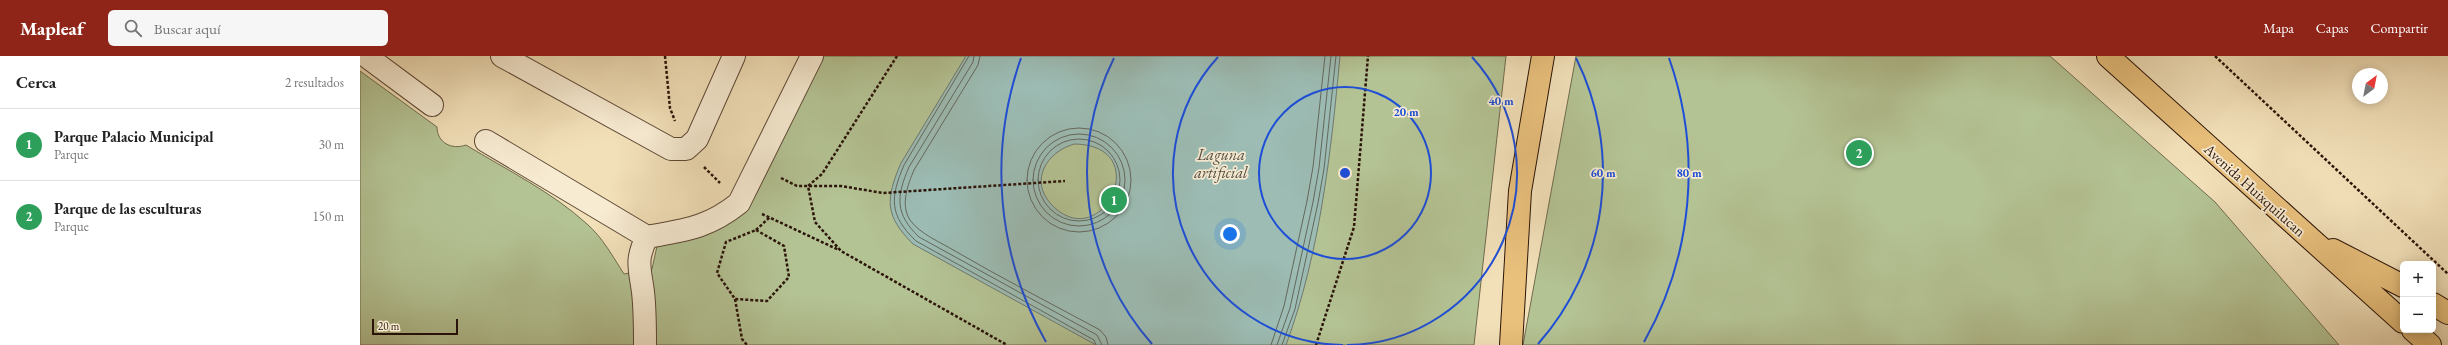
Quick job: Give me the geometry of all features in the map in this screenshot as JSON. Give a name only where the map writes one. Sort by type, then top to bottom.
[{"type":"main road","points":[[1511,345],[1520,191],[1543,56]]},
{"type":"main road","name":"Avenida Huixquilucan","points":[[2108,56],[2400,319]]},
{"type":"main road","points":[[2311,240],[2400,284]]},
{"type":"main road","points":[[2436,306],[2448,313]]},
{"type":"main road","points":[[2416,333],[2430,345]]},
{"type":"lane","points":[[366,56],[432,105]]},
{"type":"lane","points":[[502,56],[671,149],[686,149],[697,139],[734,56]]},
{"type":"lane","points":[[486,141],[647,237],[694,228],[721,218],[739,203],[812,56]]},
{"type":"lane","points":[[645,345],[643,291],[638,267],[640,249],[647,237]]},
{"type":"path","points":[[665,56],[670,108],[686,149]]},
{"type":"path","points":[[808,186],[822,174],[897,56]]},
{"type":"path","points":[[1316,345],[1354,227],[1368,56]]},
{"type":"path","points":[[2215,56],[2448,274]]},
{"type":"path","points":[[758,164],[788,183],[798,186],[841,186],[883,193],[1066,181]]},
{"type":"path","points":[[808,186],[816,222],[841,251],[1007,345]]},
{"type":"path","points":[[747,345],[742,339],[736,299],[717,273],[726,242],[756,230],[770,218]]},
{"type":"path","points":[[736,299],[767,301],[789,277],[784,246],[756,230]]},
{"type":"green space","points":[[814,56],[1506,56],[1474,345],[360,345],[360,71],[437,127],[442,141],[446,144],[456,147],[466,145],[529,182],[573,212],[598,235],[624,274],[652,269],[657,246],[728,210]]},
{"type":"green space","points":[[1576,56],[2050,56],[2215,202],[2339,345],[1523,345]]},
{"type":"water","name":"Laguna artificial","points":[[966,56],[1340,56],[1333,129],[1316,239],[1308,275],[1286,345],[1096,345],[913,244],[897,225],[890,207],[892,187],[901,163]],"holes":[[[1074,144],[1099,149],[1112,161],[1116,178],[1112,195],[1102,209],[1087,218],[1070,217],[1051,204],[1045,195],[1041,177],[1044,168],[1056,153]]]},
{"type":"place","name":"Parque de las esculturas","points":[[1859,153]]},
{"type":"place","name":"Parque Palacio Municipal","points":[[1114,200]]}]
